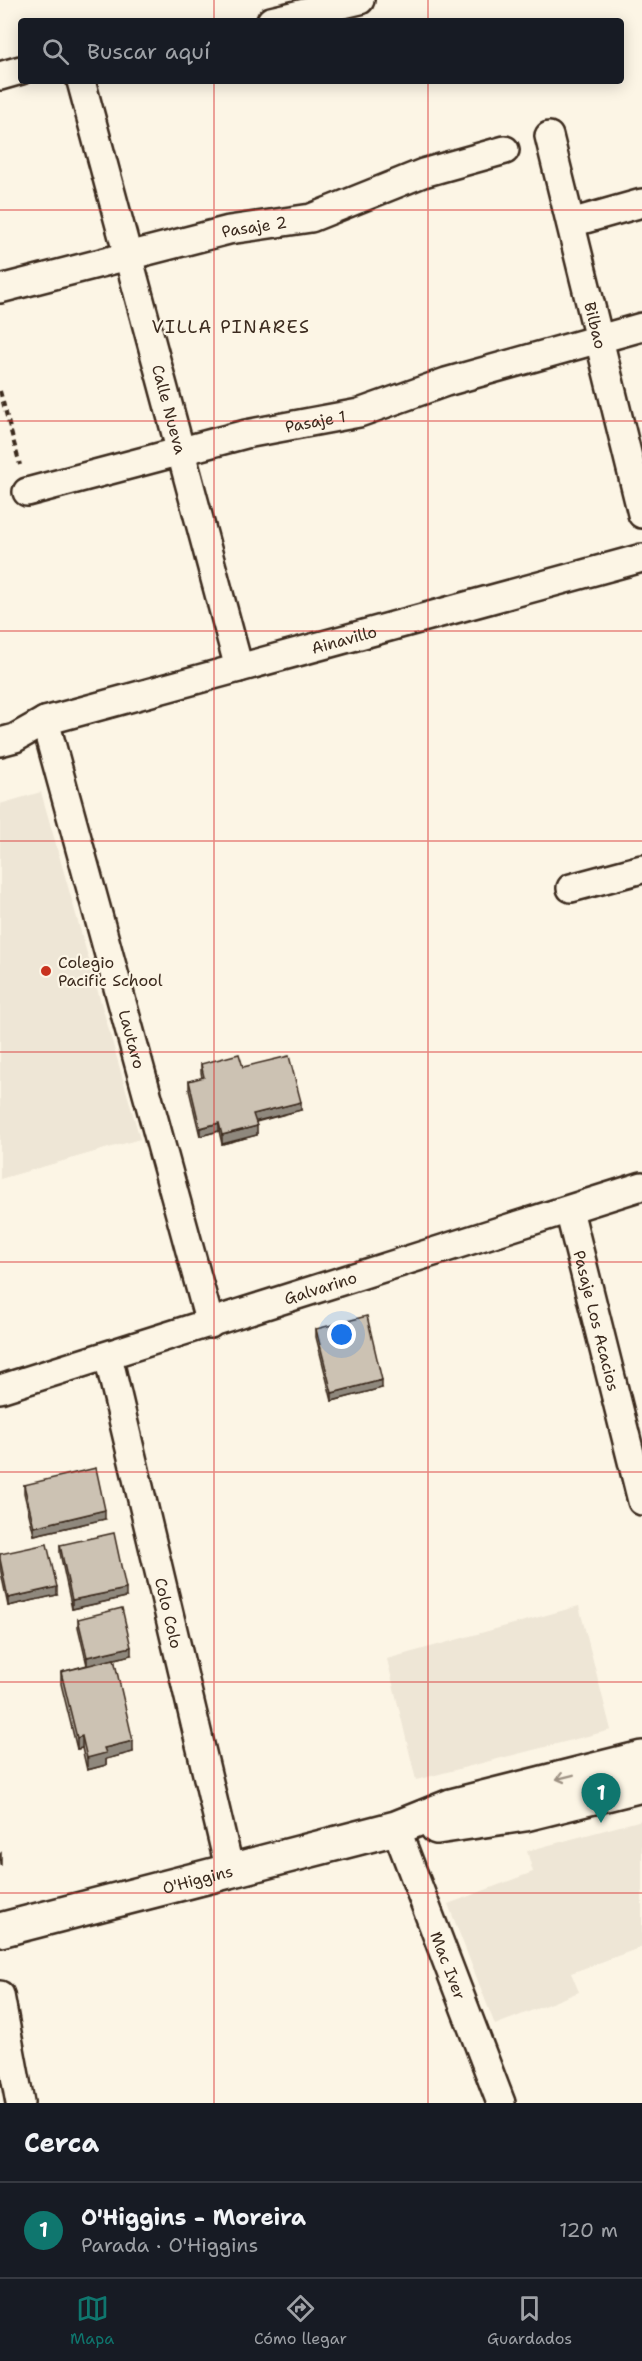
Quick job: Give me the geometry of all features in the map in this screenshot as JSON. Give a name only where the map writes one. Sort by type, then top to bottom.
[{"type":"main road","name":"O'Higgins","points":[[0,1930],[396,1828],[452,1806],[642,1758]]},
{"type":"main road","name":"O'Higgins","points":[[396,1828],[448,1826],[491,1821],[575,1803],[642,1785]]},
{"type":"street","points":[[284,18],[360,0]]},
{"type":"street","points":[[0,76],[18,71]]},
{"type":"street","name":"Calle Nueva","points":[[82,84],[239,668]]},
{"type":"street","name":"Bilbao","points":[[549,136],[642,514]]},
{"type":"street","name":"Pasaje 2","points":[[0,289],[229,230],[311,218],[423,173],[505,150]]},
{"type":"street","points":[[571,223],[642,203]]},
{"type":"street","points":[[599,339],[642,327]]},
{"type":"street","name":"Pasaje 1","points":[[27,492],[246,434],[359,413],[446,382],[599,339]]},
{"type":"street","name":"Ainavillo","points":[[0,742],[15,738],[45,721],[642,558]]},
{"type":"street","name":"Lautaro","points":[[45,721],[210,1324]]},
{"type":"street","points":[[571,888],[642,869]]},
{"type":"street","name":"Galvarino","points":[[0,1389],[642,1186]]},
{"type":"street","name":"Pasaje Los Acacios","points":[[569,1210],[642,1501]]},
{"type":"street","name":"Colo Colo","points":[[108,1356],[230,1871]]},
{"type":"street","name":"Mac Iver","points":[[396,1828],[501,2103]]},
{"type":"street","points":[[0,1995],[20,2103]]},
{"type":"path","points":[[0,392],[27,492]]},
{"type":"shaded area","name":"Colegio Pacific School","points":[[41,792],[140,1139],[0,1179],[0,804]]},
{"type":"shaded area","points":[[579,1606],[611,1730],[416,1780],[387,1659]]},
{"type":"shaded area","points":[[642,1820],[642,1947],[571,1973],[579,1992],[495,2025],[448,1904],[533,1872],[527,1851]]},
{"type":"building","points":[[239,1054],[243,1067],[289,1056],[301,1102],[253,1114],[257,1126],[222,1135],[219,1123],[200,1128],[189,1081],[204,1077],[201,1064]]},
{"type":"building","points":[[367,1316],[382,1380],[332,1393],[316,1329]]},
{"type":"building","points":[[96,1468],[105,1510],[34,1527],[24,1485]]},
{"type":"building","points":[[114,1533],[126,1589],[72,1600],[60,1545]]},
{"type":"building","points":[[47,1544],[57,1587],[8,1598],[0,1554]]},
{"type":"building","points":[[122,1608],[131,1647],[87,1657],[78,1619]]},
{"type":"building","points":[[114,1659],[133,1741],[104,1748],[106,1753],[87,1758],[82,1736],[77,1738],[61,1672]]},
{"type":"place","name":"Colegio Pacific School","points":[[46,971]]},
{"type":"place","name":"O'Higgins - Moreira","points":[[601,1823]]},
{"type":"district","name":"VILLA PINARES","points":[[231,327]]}]
